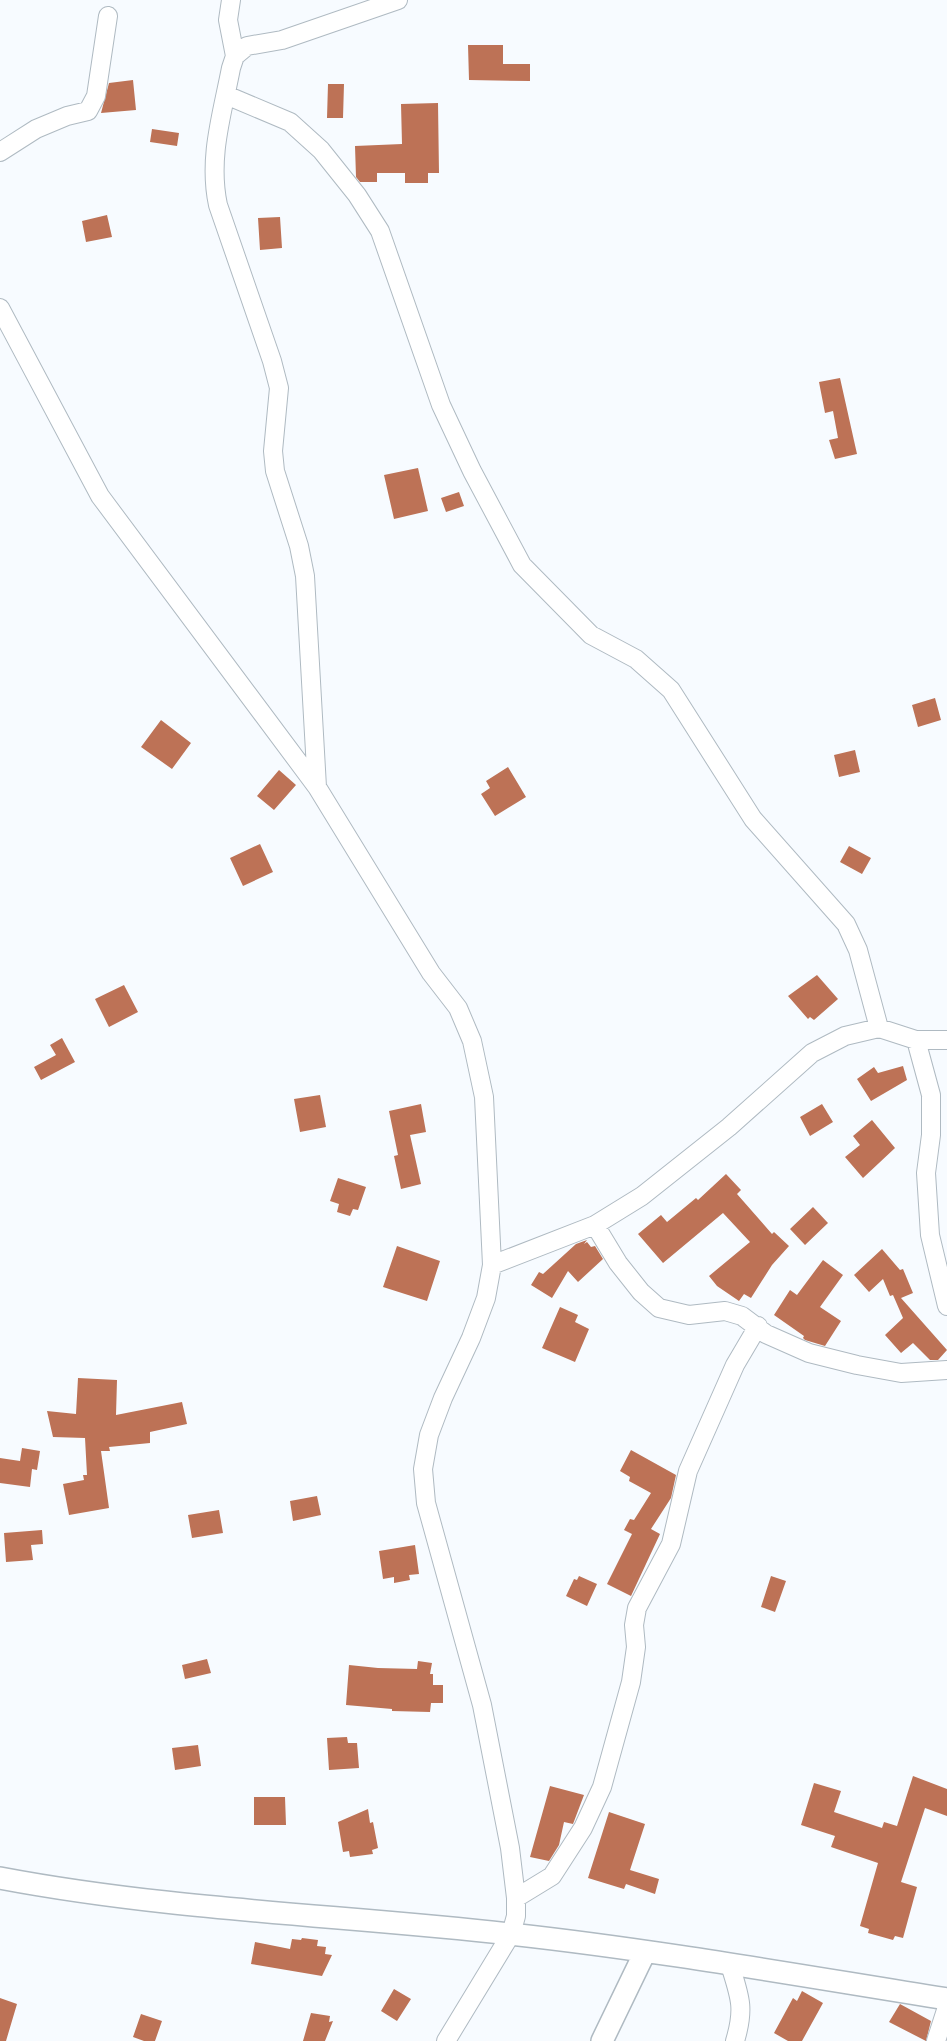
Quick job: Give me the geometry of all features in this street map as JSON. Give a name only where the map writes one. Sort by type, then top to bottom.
[{"type":"street","points":[[231,0],[228,20],[235,56],[214,158],[213,182],[218,205],[272,361],[279,388],[273,451],[274,471],[299,546],[305,576],[317,788]]},
{"type":"street","points":[[235,56],[247,46],[282,40],[398,0]]},
{"type":"street","points":[[0,152],[36,129],[67,116],[88,111],[96,96],[108,16]]},
{"type":"street","points":[[226,95],[290,122],[321,150],[357,195],[380,231],[442,405],[472,471],[522,565],[591,635],[636,659],[671,690],[753,818],[846,924],[858,950],[879,1028]]},
{"type":"street","points":[[0,308],[100,496],[317,788],[431,973],[458,1008],[472,1041],[484,1097],[492,1265],[486,1298],[472,1338],[443,1398],[429,1435],[423,1469],[426,1503],[482,1706],[510,1848],[516,1898],[516,1916],[511,1934],[446,2041]]},
{"type":"street","points":[[492,1265],[595,1225],[642,1196],[729,1128],[812,1053],[845,1036],[879,1028],[916,1040],[947,1040]]},
{"type":"street","points":[[916,1040],[932,1095],[931,1135],[926,1173],[930,1235],[947,1306]]},
{"type":"street","points":[[595,1225],[618,1263],[641,1292],[659,1308],[689,1315],[725,1311],[742,1316],[758,1326],[766,1334],[809,1353],[857,1364],[901,1373],[947,1370]]},
{"type":"street","points":[[516,1898],[552,1876],[583,1828],[602,1787],[631,1682],[636,1647],[634,1625],[638,1608],[671,1544],[688,1471],[735,1365],[758,1326]]},
{"type":"street","points":[[0,1878],[151,1902],[511,1934],[645,1952],[947,1999]]},
{"type":"street","points":[[602,2041],[645,1952]]},
{"type":"street","points":[[730,1965],[740,1995],[742,2018],[735,2041]]},
{"type":"street","points":[[936,2041],[947,2007]]},
{"type":"building","points":[[468,45],[503,45],[503,64],[530,64],[530,81],[469,80]]},
{"type":"building","points":[[133,80],[136,110],[101,113],[109,83]]},
{"type":"building","points":[[328,84],[344,84],[343,118],[327,118]]},
{"type":"building","points":[[438,103],[439,173],[428,173],[428,183],[405,183],[405,173],[377,173],[377,182],[360,182],[356,177],[355,146],[402,144],[401,104]]},
{"type":"building","points":[[152,129],[179,133],[177,146],[150,142]]},
{"type":"building","points":[[107,215],[112,237],[86,242],[82,221]]},
{"type":"building","points":[[280,217],[282,248],[260,250],[258,218]]},
{"type":"building","points":[[840,378],[857,454],[835,459],[829,440],[838,438],[833,411],[825,413],[819,382]]},
{"type":"building","points":[[418,468],[428,511],[394,519],[384,475]]},
{"type":"building","points":[[459,492],[464,506],[446,512],[441,498]]},
{"type":"building","points":[[935,698],[941,720],[918,727],[912,705]]},
{"type":"building","points":[[161,720],[191,743],[172,769],[141,747]]},
{"type":"building","points":[[855,750],[860,772],[839,777],[834,755]]},
{"type":"building","points":[[508,767],[526,797],[495,816],[481,794],[490,788],[486,781]]},
{"type":"building","points":[[279,770],[296,785],[274,810],[257,796]]},
{"type":"building","points":[[260,844],[273,872],[243,886],[230,858]]},
{"type":"building","points":[[849,846],[871,858],[862,874],[840,862]]},
{"type":"building","points":[[817,975],[838,999],[814,1020],[810,1017],[808,1019],[788,996]]},
{"type":"building","points":[[124,985],[138,1012],[109,1027],[95,999]]},
{"type":"building","points":[[62,1038],[75,1062],[41,1080],[34,1067],[56,1055],[50,1045]]},
{"type":"building","points":[[903,1066],[907,1080],[871,1101],[857,1079],[874,1067],[878,1073]]},
{"type":"building","points":[[320,1095],[326,1127],[300,1132],[294,1099]]},
{"type":"building","points":[[421,1104],[426,1132],[410,1135],[421,1184],[401,1189],[394,1156],[398,1155],[389,1111]]},
{"type":"building","points":[[822,1104],[833,1122],[810,1136],[800,1117]]},
{"type":"building","points":[[872,1120],[895,1148],[863,1178],[845,1157],[860,1145],[853,1136]]},
{"type":"building","points":[[726,1174],[741,1190],[737,1194],[772,1234],[774,1232],[789,1246],[772,1265],[751,1298],[744,1294],[739,1301],[717,1286],[709,1276],[750,1242],[723,1213],[663,1263],[638,1234],[661,1215],[667,1222],[696,1198],[698,1200]]},
{"type":"building","points":[[338,1178],[366,1187],[358,1210],[353,1209],[350,1216],[337,1212],[339,1204],[330,1201]]},
{"type":"building","points":[[813,1207],[828,1223],[805,1245],[790,1229]]},
{"type":"building","points":[[587,1240],[584,1244],[587,1242],[591,1247],[595,1246],[603,1259],[578,1282],[568,1271],[552,1298],[531,1285],[539,1272],[543,1274],[576,1244]]},
{"type":"building","points":[[397,1246],[440,1261],[427,1301],[383,1287]]},
{"type":"building","points":[[882,1249],[900,1270],[903,1269],[913,1293],[901,1298],[947,1350],[938,1360],[930,1360],[913,1343],[901,1353],[885,1335],[903,1318],[893,1295],[890,1296],[883,1279],[869,1292],[854,1275]]},
{"type":"building","points":[[823,1260],[843,1275],[820,1307],[841,1321],[825,1346],[805,1340],[804,1336],[774,1315],[790,1290],[797,1295]]},
{"type":"building","points":[[560,1307],[578,1315],[575,1322],[589,1329],[575,1362],[542,1348]]},
{"type":"building","points":[[78,1378],[117,1380],[116,1415],[182,1402],[187,1424],[150,1432],[150,1443],[109,1447],[110,1451],[101,1451],[109,1508],[69,1515],[63,1484],[84,1480],[83,1475],[87,1475],[85,1438],[53,1437],[47,1411],[76,1414]]},
{"type":"building","points":[[22,1448],[40,1451],[37,1470],[32,1469],[30,1487],[0,1483],[0,1458],[20,1461]]},
{"type":"building","points":[[631,1450],[676,1475],[671,1498],[651,1529],[660,1534],[631,1596],[607,1584],[632,1534],[624,1530],[630,1519],[634,1520],[651,1493],[629,1481],[630,1477],[620,1471]]},
{"type":"building","points":[[317,1496],[321,1515],[293,1521],[290,1501]]},
{"type":"building","points":[[219,1510],[223,1533],[192,1538],[188,1515]]},
{"type":"building","points":[[42,1530],[43,1544],[31,1545],[33,1560],[6,1562],[4,1533]]},
{"type":"building","points":[[415,1545],[419,1574],[409,1575],[410,1580],[394,1583],[394,1577],[383,1579],[379,1551]]},
{"type":"building","points":[[579,1576],[597,1584],[587,1606],[566,1596],[574,1579],[577,1580]]},
{"type":"building","points":[[771,1576],[786,1581],[775,1612],[761,1607]]},
{"type":"building","points":[[207,1659],[211,1673],[185,1679],[182,1665]]},
{"type":"building","points":[[418,1661],[432,1663],[430,1674],[433,1674],[433,1685],[443,1685],[443,1703],[431,1703],[430,1712],[392,1711],[392,1709],[346,1705],[349,1665],[417,1669]]},
{"type":"building","points":[[347,1737],[348,1743],[357,1743],[359,1768],[329,1770],[327,1738]]},
{"type":"building","points":[[198,1745],[201,1766],[175,1770],[172,1748]]},
{"type":"building","points":[[913,1776],[947,1789],[947,1816],[925,1808],[901,1882],[917,1887],[903,1938],[895,1936],[893,1940],[868,1933],[869,1929],[860,1926],[878,1863],[831,1847],[835,1836],[801,1825],[814,1783],[841,1791],[834,1812],[882,1828],[884,1822],[897,1826]]},
{"type":"building","points":[[550,1786],[584,1795],[573,1824],[564,1822],[559,1845],[549,1861],[530,1857]]},
{"type":"building","points":[[254,1797],[285,1797],[286,1825],[254,1825]]},
{"type":"building","points":[[368,1809],[370,1823],[373,1822],[378,1848],[372,1850],[373,1854],[350,1857],[349,1851],[343,1852],[338,1822]]},
{"type":"building","points":[[609,1812],[645,1824],[630,1870],[659,1879],[655,1894],[626,1884],[624,1889],[588,1878]]},
{"type":"building","points":[[302,1938],[318,1940],[317,1946],[326,1947],[325,1954],[332,1955],[322,1976],[251,1964],[255,1942],[290,1949],[292,1939],[301,1940]]},
{"type":"building","points":[[394,1989],[411,1999],[397,2021],[381,2011]]},
{"type":"building","points":[[802,1991],[823,2003],[802,2041],[788,2041],[774,2033],[793,1998],[797,2001]]},
{"type":"building","points":[[0,1998],[17,2004],[6,2041],[0,2041]]},
{"type":"building","points":[[900,2004],[931,2021],[926,2041],[889,2022]]},
{"type":"building","points":[[311,2013],[330,2016],[329,2022],[333,2021],[325,2041],[303,2041]]},
{"type":"building","points":[[141,2014],[162,2021],[155,2041],[144,2041],[133,2037]]}]
